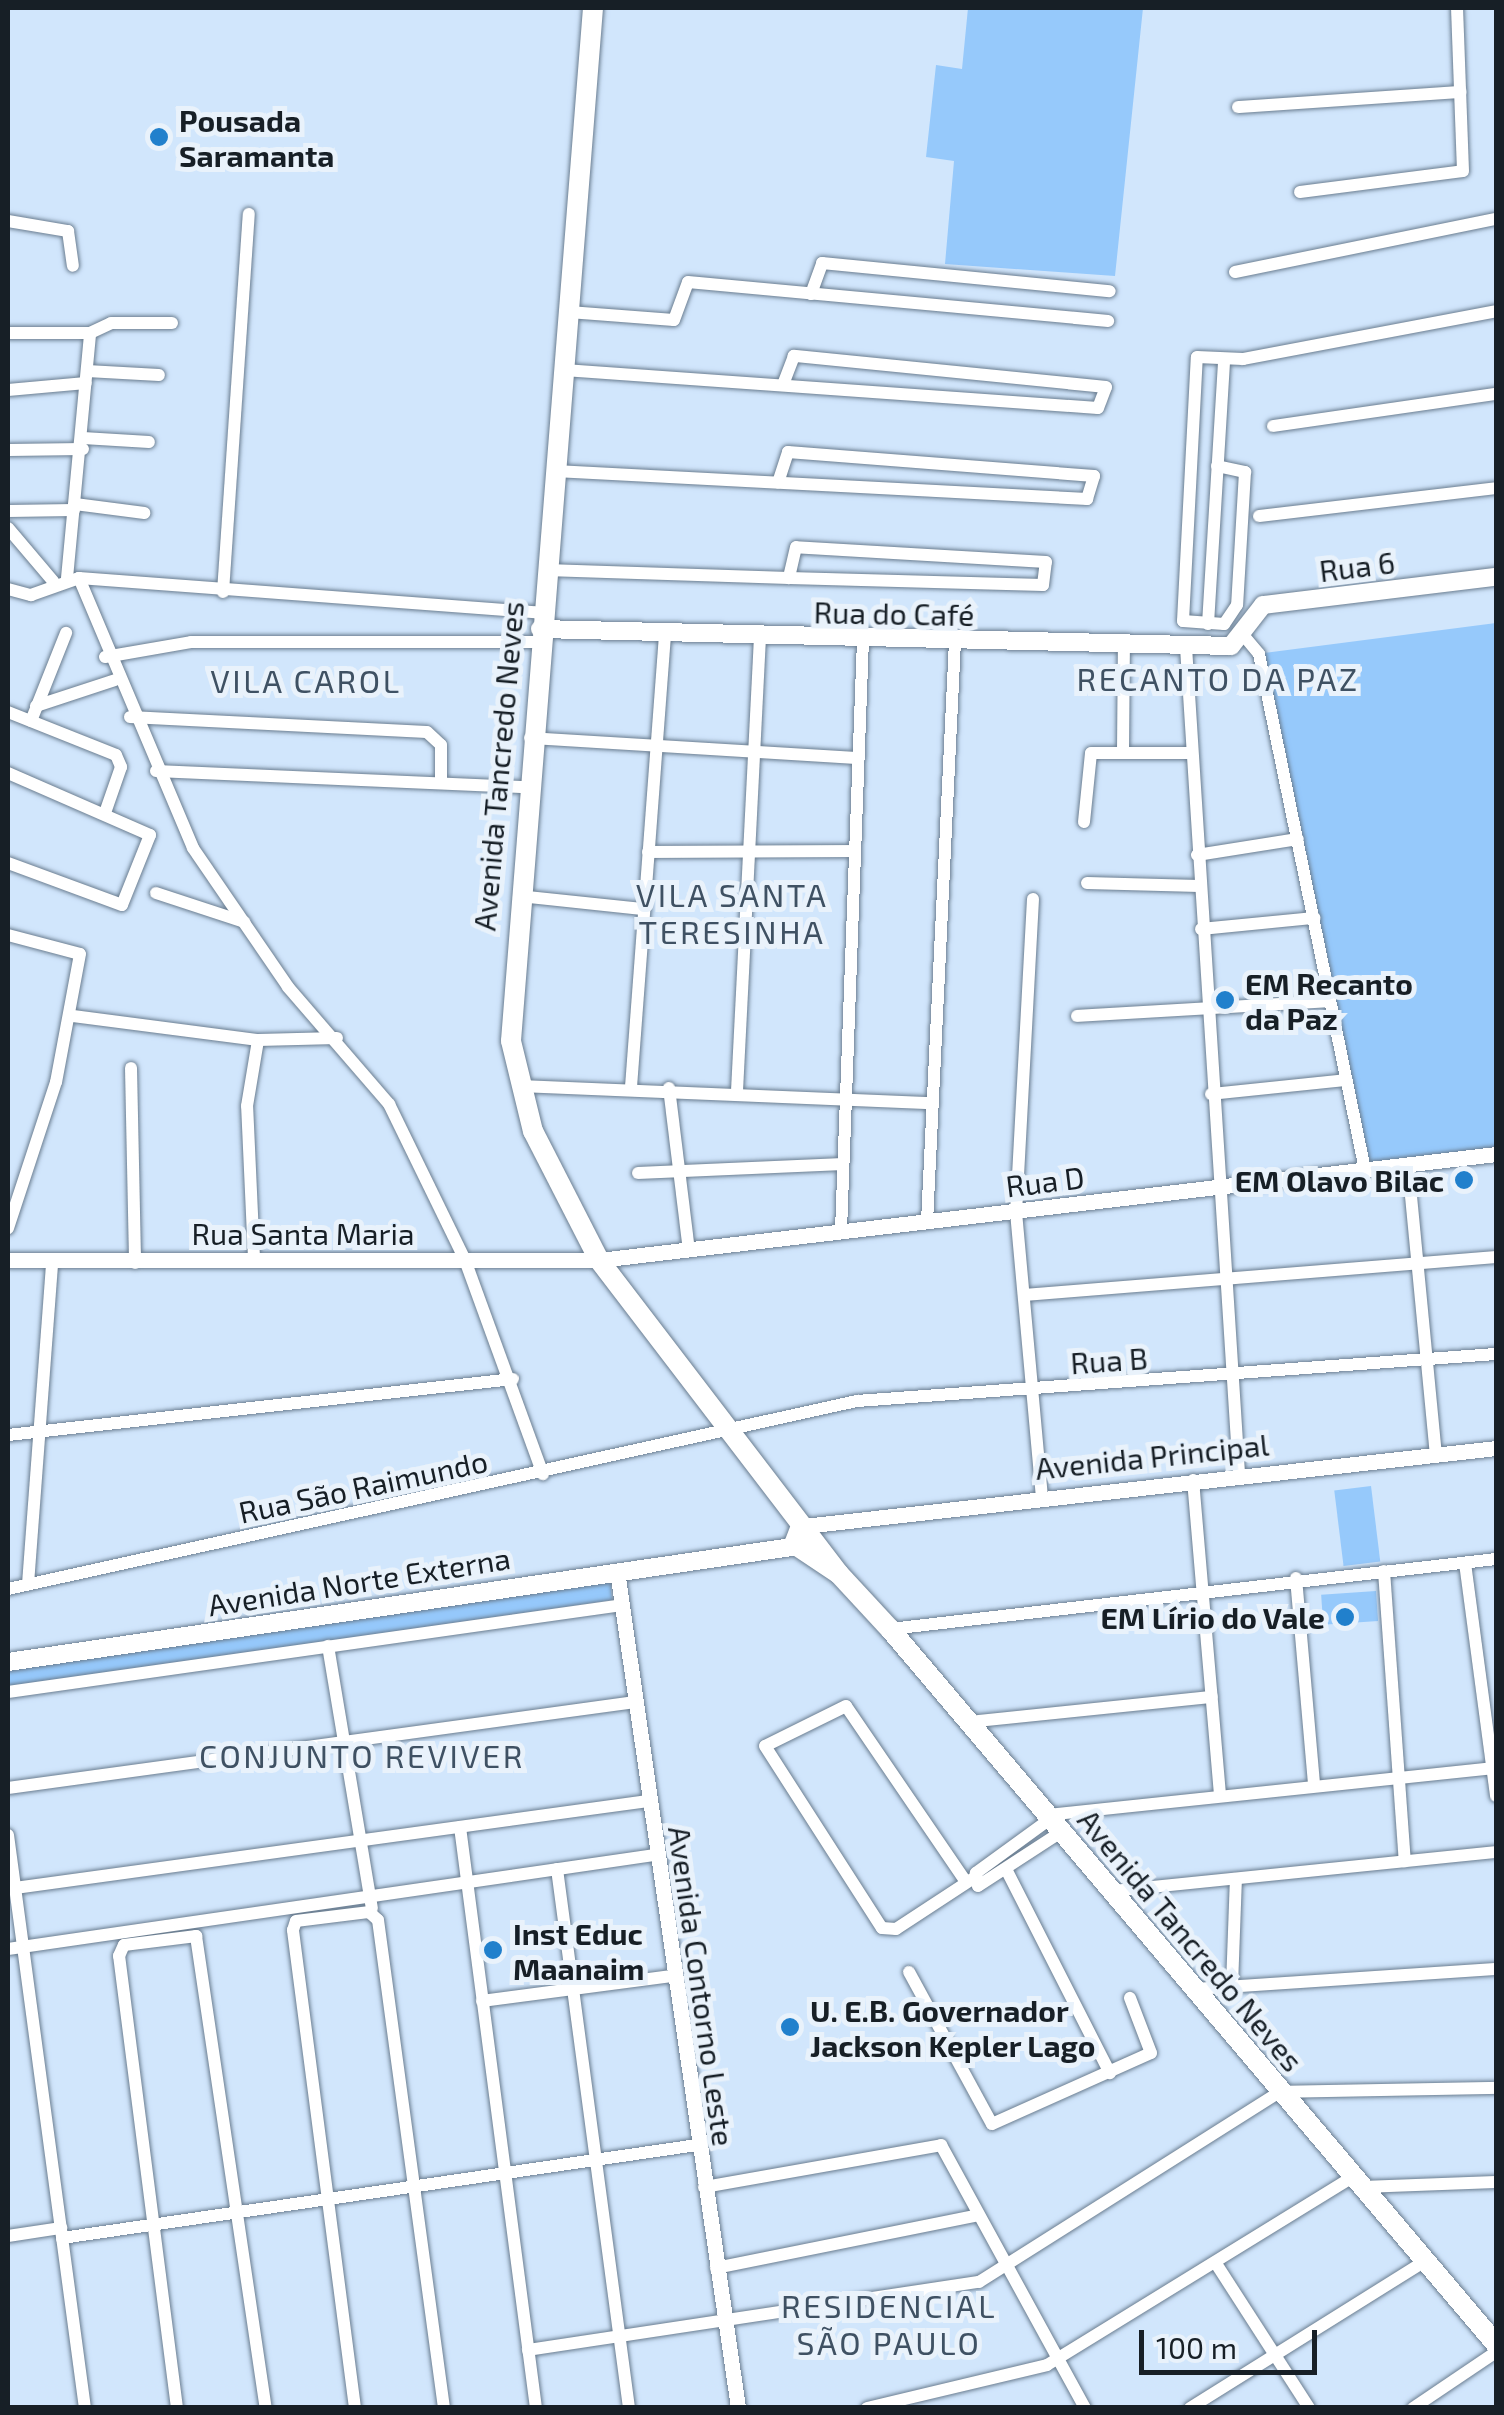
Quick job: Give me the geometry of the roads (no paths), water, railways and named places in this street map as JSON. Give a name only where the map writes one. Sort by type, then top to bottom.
[{"type":"main road","name":"Avenida Tancredo Neves","points":[[594,8],[530,738],[510,1021],[520,1086],[557,1186],[599,1260],[802,1537],[890,1629],[1496,2344]]},
{"type":"main road","name":"Rua 6","points":[[1244,636],[1263,605],[1496,576]]},
{"type":"main road","name":"Rua do Café","points":[[540,628],[665,636],[1186,647],[1231,646],[1244,636]]},
{"type":"main road","name":"Avenida Norte Externa","points":[[8,1662],[720,1558],[802,1537]]},
{"type":"street","points":[[1300,192],[1461,174],[1457,8]]},
{"type":"street","points":[[1238,107],[1460,92]]},
{"type":"street","points":[[223,592],[249,214]]},
{"type":"street","points":[[1235,272],[1496,220]]},
{"type":"street","points":[[8,221],[68,231],[73,266]]},
{"type":"street","points":[[811,294],[822,262],[1110,290]]},
{"type":"street","points":[[569,312],[670,322],[688,282],[1108,321]]},
{"type":"street","points":[[1217,466],[1245,472],[1238,586],[1227,623],[1208,624],[1179,615],[1195,360],[1228,359],[1496,311]]},
{"type":"street","points":[[8,333],[90,333],[111,323],[172,324]]},
{"type":"street","points":[[66,579],[83,444],[90,333]]},
{"type":"street","points":[[564,370],[1098,408],[1106,387],[794,356],[782,385]]},
{"type":"street","points":[[1208,624],[1228,359]]},
{"type":"street","points":[[8,390],[86,377],[158,375]]},
{"type":"street","points":[[1273,426],[1496,394]]},
{"type":"street","points":[[8,450],[149,442]]},
{"type":"street","points":[[555,471],[1087,499],[1094,476],[788,452],[778,482]]},
{"type":"street","points":[[1258,516],[1496,488]]},
{"type":"street","points":[[8,510],[74,507],[144,513]]},
{"type":"street","points":[[8,528],[66,579],[156,770],[244,922],[389,1104],[465,1260],[513,1379],[543,1474]]},
{"type":"street","points":[[546,570],[789,578],[1043,586],[1046,562],[796,548],[789,578]]},
{"type":"street","points":[[8,589],[31,595],[66,579],[223,592],[540,628]]},
{"type":"street","points":[[105,657],[191,642],[540,628]]},
{"type":"street","points":[[30,721],[66,634]]},
{"type":"street","points":[[631,1087],[665,636]]},
{"type":"street","points":[[1244,636],[1259,654],[1366,1170]]},
{"type":"street","points":[[737,1091],[760,638]]},
{"type":"street","points":[[841,1231],[863,640]]},
{"type":"street","points":[[927,1222],[955,642]]},
{"type":"street","points":[[1123,751],[1124,646]]},
{"type":"street","points":[[1186,647],[1216,1188],[1238,1474]]},
{"type":"street","points":[[36,706],[114,680]]},
{"type":"street","points":[[8,712],[119,759],[105,812]]},
{"type":"street","points":[[130,717],[427,732],[441,745],[441,783]]},
{"type":"street","points":[[530,738],[858,758]]},
{"type":"street","points":[[1084,822],[1092,753],[1192,753]]},
{"type":"street","points":[[156,770],[527,787]]},
{"type":"street","points":[[8,774],[150,834],[122,905],[8,863]]},
{"type":"street","points":[[1198,855],[1298,838]]},
{"type":"street","points":[[648,852],[855,851]]},
{"type":"street","points":[[1087,883],[1199,886]]},
{"type":"street","points":[[156,892],[244,922]]},
{"type":"street","points":[[517,896],[643,908]]},
{"type":"street","points":[[1033,899],[1016,1212],[1042,1495]]},
{"type":"street","points":[[1201,930],[1314,918]]},
{"type":"street","points":[[8,935],[80,954],[73,1016],[8,1228]]},
{"type":"street","points":[[1078,1016],[1330,1001]]},
{"type":"street","points":[[73,1016],[258,1040],[337,1038]]},
{"type":"street","points":[[254,1258],[247,1106],[258,1040]]},
{"type":"street","points":[[130,1068],[136,1263]]},
{"type":"street","points":[[1211,1094],[1346,1080]]},
{"type":"street","points":[[520,1086],[668,1088],[932,1103]]},
{"type":"street","points":[[668,1088],[689,1250]]},
{"type":"street","name":"Rua D","points":[[599,1260],[1496,1154]]},
{"type":"street","points":[[638,1172],[844,1164]]},
{"type":"street","points":[[1408,1165],[1436,1454]]},
{"type":"street","points":[[1024,1295],[1496,1257]]},
{"type":"street","name":"Rua Santa Maria","points":[[8,1260],[599,1260]]},
{"type":"street","points":[[28,1584],[52,1262]]},
{"type":"street","name":"Rua B","points":[[728,1434],[857,1401],[1231,1377],[1496,1354]]},
{"type":"street","points":[[8,1434],[513,1379]]},
{"type":"street","name":"Rua São Raimundo","points":[[8,1588],[728,1434]]},
{"type":"street","name":"Avenida Principal","points":[[802,1537],[1042,1495],[1496,1448]]},
{"type":"street","points":[[1193,1480],[1220,1794]]},
{"type":"street","points":[[890,1629],[1296,1578],[1496,1559]]},
{"type":"street","points":[[1465,1562],[1496,1796]]},
{"type":"street","name":"Avenida Contorno Leste","points":[[618,1571],[671,1976],[738,2408]]},
{"type":"street","points":[[1384,1571],[1406,1861]]},
{"type":"street","points":[[1296,1578],[1314,1785]]},
{"type":"street","name":"Avenida Norte Externa","points":[[8,1692],[622,1604]]},
{"type":"street","points":[[328,1646],[356,1841],[368,1901],[376,1914],[444,2408]]},
{"type":"street","points":[[968,1722],[1212,1698]]},
{"type":"street","points":[[8,1788],[635,1702]]},
{"type":"street","points":[[1053,1822],[1007,1871],[985,1887],[969,1879],[846,1706],[764,1746],[882,1928],[896,1929],[969,1879],[1053,1822],[1220,1794],[1495,1768]]},
{"type":"street","points":[[15,1888],[648,1801]]},
{"type":"street","points":[[460,1827],[536,2408]]},
{"type":"street","points":[[8,1835],[85,2408]]},
{"type":"street","points":[[1112,1892],[1496,1852]]},
{"type":"street","points":[[8,1949],[159,1935],[466,1882],[655,1855]]},
{"type":"street","points":[[557,1869],[629,2408]]},
{"type":"street","points":[[1007,1871],[1110,2073]]},
{"type":"street","points":[[1232,1986],[1236,1879]]},
{"type":"street","points":[[356,2408],[293,1930],[296,1921],[376,1914]]},
{"type":"street","points":[[178,2408],[118,1956],[124,1945],[159,1935],[204,1942],[266,2408]]},
{"type":"street","points":[[1194,1989],[1496,1969]]},
{"type":"street","points":[[909,1972],[987,2124],[1152,2053],[1130,1998]]},
{"type":"street","points":[[482,2002],[671,1976]]},
{"type":"street","points":[[528,2350],[955,2288],[1009,2270],[1280,2092],[1496,2088]]},
{"type":"street","points":[[704,2187],[926,2144],[945,2148],[1085,2408]]},
{"type":"street","points":[[8,2236],[108,2232],[240,2216],[697,2146]]},
{"type":"street","points":[[866,2408],[1058,2359],[1357,2182],[1496,2182]]},
{"type":"street","points":[[716,2268],[978,2215]]},
{"type":"street","points":[[1190,2408],[1425,2261]]},
{"type":"street","points":[[1217,2266],[1309,2408]]},
{"type":"street","points":[[1413,2408],[1496,2352]]},
{"type":"place","name":"Pousada Saramanta","points":[[159,137]]},
{"type":"place","name":"EM Recanto da Paz","points":[[1225,1000]]},
{"type":"place","name":"EM Olavo Bilac","points":[[1464,1180]]},
{"type":"place","name":"EM Lírio do Vale","points":[[1345,1617]]},
{"type":"place","name":"Inst Educ Maanaim","points":[[493,1950]]},
{"type":"place","name":"U. E.B. Governador Jackson Kepler Lago","points":[[790,2027]]},
{"type":"district","name":"RECANTO DA PAZ","points":[[1218,678]]},
{"type":"district","name":"VILA CAROL","points":[[306,680]]},
{"type":"district","name":"VILA SANTA TERESINHA","points":[[732,914]]},
{"type":"district","name":"CONJUNTO REVIVER","points":[[362,1755]]},
{"type":"district","name":"RESIDENCIAL SÃO PAULO","points":[[889,2324]]}]
